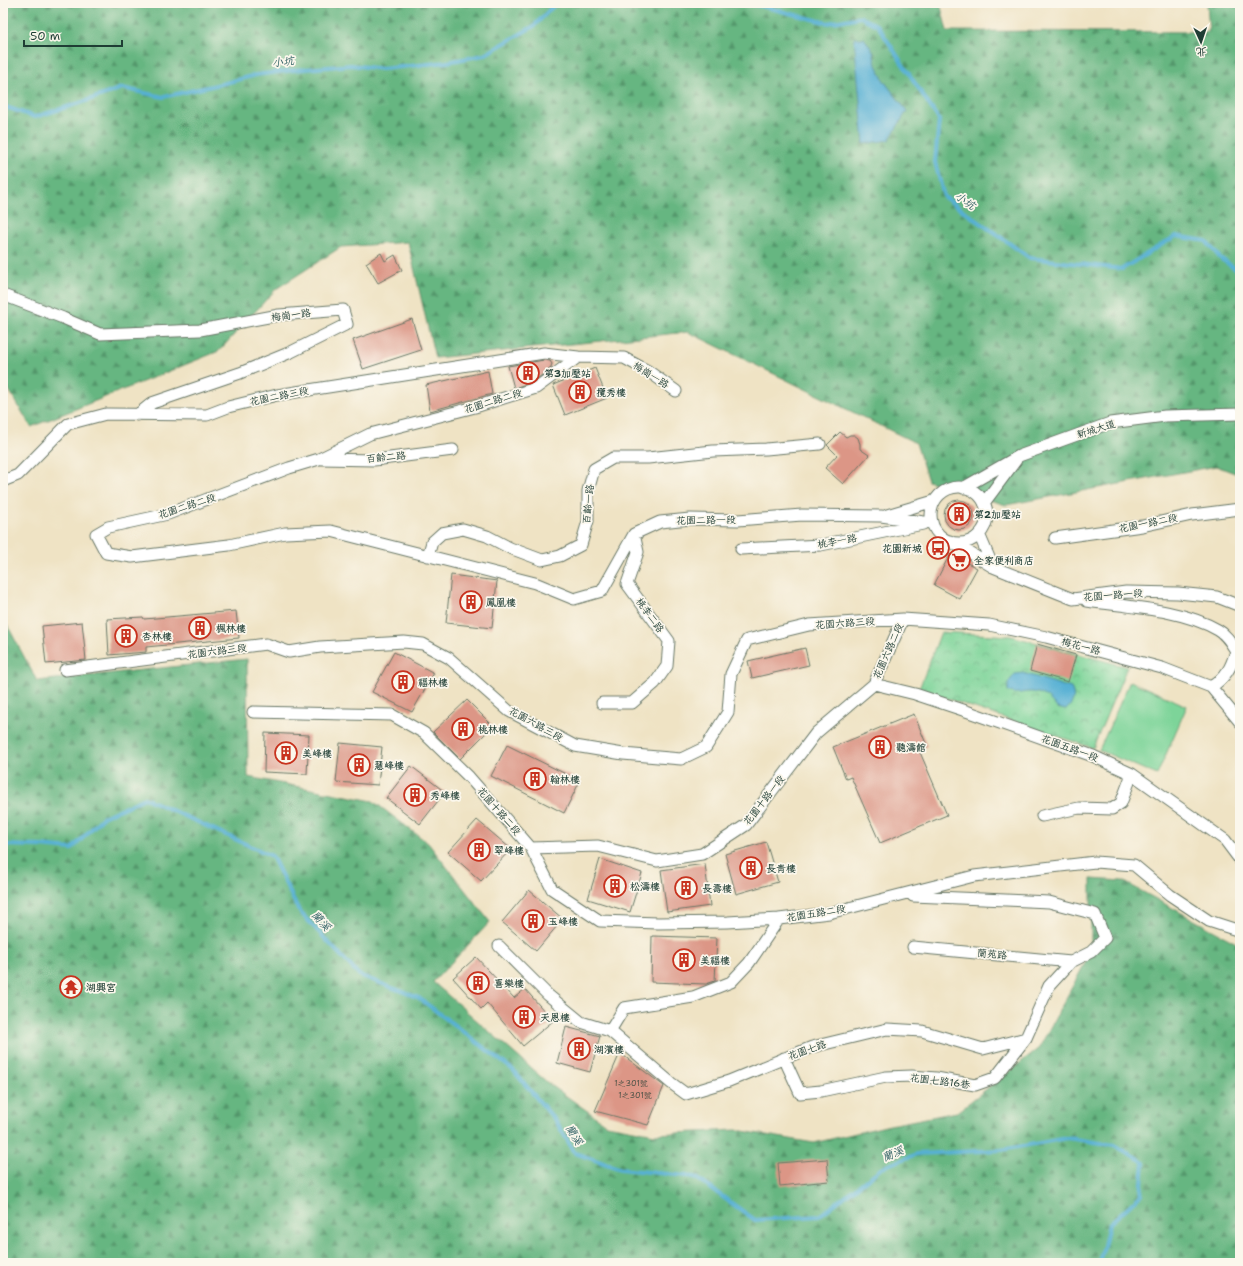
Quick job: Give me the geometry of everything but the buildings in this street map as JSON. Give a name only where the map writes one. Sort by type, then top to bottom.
[{"type":"street","name":"梅崗一路","points":[[3,296],[63,318],[100,334],[200,330],[279,315],[343,310],[347,324],[298,349],[240,373],[152,403],[137,415]]},
{"type":"street","name":"花園二路三段","points":[[3,481],[18,475],[68,424],[106,414],[207,415],[228,407],[277,395],[544,353],[578,357]]},
{"type":"street","name":"梅崗一路","points":[[578,357],[624,358],[648,371],[676,391]]},
{"type":"street","name":"花園二路二段","points":[[428,556],[331,532],[285,533],[229,545],[132,558],[106,553],[96,534],[108,527],[168,514],[289,468],[319,459],[370,434],[475,408],[536,388],[578,357]]},
{"type":"street","name":"新城大道","points":[[963,488],[1019,456],[1110,423],[1165,416],[1240,414]]},
{"type":"street","name":"百齡一路","points":[[428,556],[432,542],[442,533],[463,529],[487,536],[510,548],[542,560],[560,556],[581,545],[588,521],[588,491],[594,469],[613,458],[648,458],[713,451],[766,449],[820,444]]},
{"type":"street","name":"百齡二路","points":[[319,459],[374,460],[453,450]]},
{"type":"street","points":[[984,503],[1019,456]]},
{"type":"street","points":[[955,486],[963,488],[972,489],[980,495],[988,511],[988,519],[985,528],[973,540],[966,543],[958,543],[943,538],[934,529],[931,523],[931,508],[939,494],[946,489],[955,486]]},
{"type":"street","points":[[881,516],[934,501]]},
{"type":"street","name":"花園一路二段","points":[[1055,538],[1142,526],[1192,515],[1240,509]]},
{"type":"street","name":"花園二路一段","points":[[634,534],[660,522],[690,519],[738,520],[802,515],[881,516],[931,523]]},
{"type":"street","name":"桃李一路","points":[[741,549],[821,545],[931,523]]},
{"type":"street","points":[[428,556],[536,583],[574,599],[602,591],[634,534]]},
{"type":"street","name":"桃李二路","points":[[602,702],[632,703],[655,683],[667,666],[669,641],[628,584],[638,552],[634,534]]},
{"type":"street","points":[[979,534],[993,567]]},
{"type":"street","name":"花園一路一段","points":[[950,541],[993,567],[1073,599],[1126,592],[1178,593],[1217,597],[1240,606]]},
{"type":"street","points":[[1073,599],[1181,615],[1219,631],[1229,639],[1236,651],[1229,671],[1222,680],[1211,687]]},
{"type":"street","name":"梅花一路","points":[[903,619],[989,625],[1046,637],[1162,668],[1211,687],[1240,722]]},
{"type":"street","name":"花園六路三段","points":[[64,670],[266,644],[289,652],[320,647],[404,642],[423,644],[449,658],[509,711],[575,746],[623,754],[681,759],[706,747],[728,712],[731,674],[747,640],[809,625],[903,619]]},
{"type":"street","name":"花園六路二段","points":[[874,684],[903,619]]},
{"type":"street","name":"花園五路一段","points":[[874,684],[915,694],[976,715],[1093,756],[1132,774],[1224,840],[1240,860]]},
{"type":"street","name":"花園十路一段","points":[[531,848],[598,846],[657,862],[702,854],[746,825],[816,733],[874,684]]},
{"type":"street","name":"花園十路二段","points":[[253,712],[392,715],[424,733],[469,776],[531,848],[552,889],[600,921],[658,923],[728,922],[779,919]]},
{"type":"street","points":[[1042,816],[1079,808],[1112,809],[1121,802],[1132,774]]},
{"type":"street","points":[[900,895],[974,876],[996,873],[1095,862],[1134,865],[1170,895],[1210,921],[1240,931]]},
{"type":"street","points":[[900,895],[1049,902],[1095,914],[1105,938],[1091,952],[1071,962],[1049,986],[1026,1038]]},
{"type":"street","name":"花園五路二段","points":[[610,1031],[624,1008],[693,997],[731,982],[749,963],[779,919],[829,913],[900,895]]},
{"type":"street","points":[[499,946],[548,995],[581,1022],[610,1031]]},
{"type":"street","name":"蘭苑路","points":[[913,947],[1071,962]]},
{"type":"street","name":"花園七路","points":[[610,1031],[686,1094],[729,1081],[812,1047],[887,1029],[922,1031],[983,1049],[1026,1038]]},
{"type":"street","name":"花園七路16巷","points":[[784,1058],[800,1093],[821,1091],[886,1077],[912,1076],[936,1078],[975,1085],[995,1078],[1026,1038]]},
{"type":"green space","points":[[3,3],[940,3],[947,31],[1209,32],[1207,3],[1240,3],[1240,475],[1216,466],[1006,505],[928,481],[916,443],[688,332],[435,358],[408,242],[341,247],[276,289],[219,351],[31,427],[5,383],[3,383]]},
{"type":"green space","points":[[3,617],[37,681],[247,659],[248,777],[373,801],[428,843],[490,922],[433,982],[548,1083],[607,1125],[655,1134],[736,1130],[814,1143],[890,1125],[957,1112],[1039,1048],[1091,952],[1091,879],[1123,881],[1240,945],[1240,1263],[3,1263]]},
{"type":"green space","points":[[941,632],[1011,636],[1127,667],[1093,748],[919,689]]},
{"type":"green space","points":[[1130,681],[1187,706],[1157,775],[1099,750]]},
{"type":"water","points":[[854,38],[864,38],[873,51],[876,65],[884,81],[907,111],[889,140],[864,144]]},
{"type":"water","points":[[1023,673],[1071,688],[1073,691],[1073,700],[1070,705],[1066,710],[1057,708],[1048,698],[1041,694],[1032,692],[1016,693],[1008,691],[1008,683],[1015,674]]},
{"type":"waterway","name":"小坑","points":[[3,106],[35,117],[122,88],[163,97],[256,75],[294,70],[351,65],[382,69],[447,62],[484,55],[534,26],[556,3]]},
{"type":"waterway","name":"小坑","points":[[749,3],[828,23],[861,17],[878,26],[939,120],[935,162],[944,197],[1030,258],[1122,269],[1176,236],[1206,241],[1220,258],[1240,272]]},
{"type":"waterway","name":"蘭溪","points":[[3,845],[72,849],[103,817],[145,798],[272,856],[299,911],[359,975],[419,998],[513,1070],[555,1120],[575,1153],[621,1169],[695,1177],[755,1220],[819,1216],[883,1167],[917,1154],[1001,1150],[1068,1138],[1114,1145],[1144,1162],[1141,1195],[1109,1224],[1100,1263]]},
{"type":"place","name":"第3加壓站","points":[[528,373]]},
{"type":"place","name":"攬秀樓","points":[[580,392]]},
{"type":"place","name":"第2加壓站","points":[[959,514]]},
{"type":"place","name":"花園新城","points":[[938,548]]},
{"type":"place","name":"全家便利商店","points":[[959,560]]},
{"type":"place","name":"鳳凰樓","points":[[471,602]]},
{"type":"place","name":"楓林樓","points":[[200,628]]},
{"type":"place","name":"杏林樓","points":[[126,636]]},
{"type":"place","name":"福林樓","points":[[403,682]]},
{"type":"place","name":"桃林樓","points":[[463,729]]},
{"type":"place","name":"聽濤館","points":[[880,747]]},
{"type":"place","name":"美峰樓","points":[[286,753]]},
{"type":"place","name":"慧峰樓","points":[[359,765]]},
{"type":"place","name":"翰林樓","points":[[535,779]]},
{"type":"place","name":"秀峰樓","points":[[415,795]]},
{"type":"place","name":"翠峰樓","points":[[479,850]]},
{"type":"place","name":"長青樓","points":[[751,868]]},
{"type":"place","name":"松濤樓","points":[[615,886]]},
{"type":"place","name":"長壽樓","points":[[686,888]]},
{"type":"place","name":"玉峰樓","points":[[533,921]]},
{"type":"place","name":"美福樓","points":[[684,960]]},
{"type":"place","name":"喜樂樓","points":[[478,983]]},
{"type":"place","name":"湖興宮","points":[[71,987]]},
{"type":"place","name":"天恩樓","points":[[524,1017]]},
{"type":"place","name":"湖濱樓","points":[[579,1049]]}]
